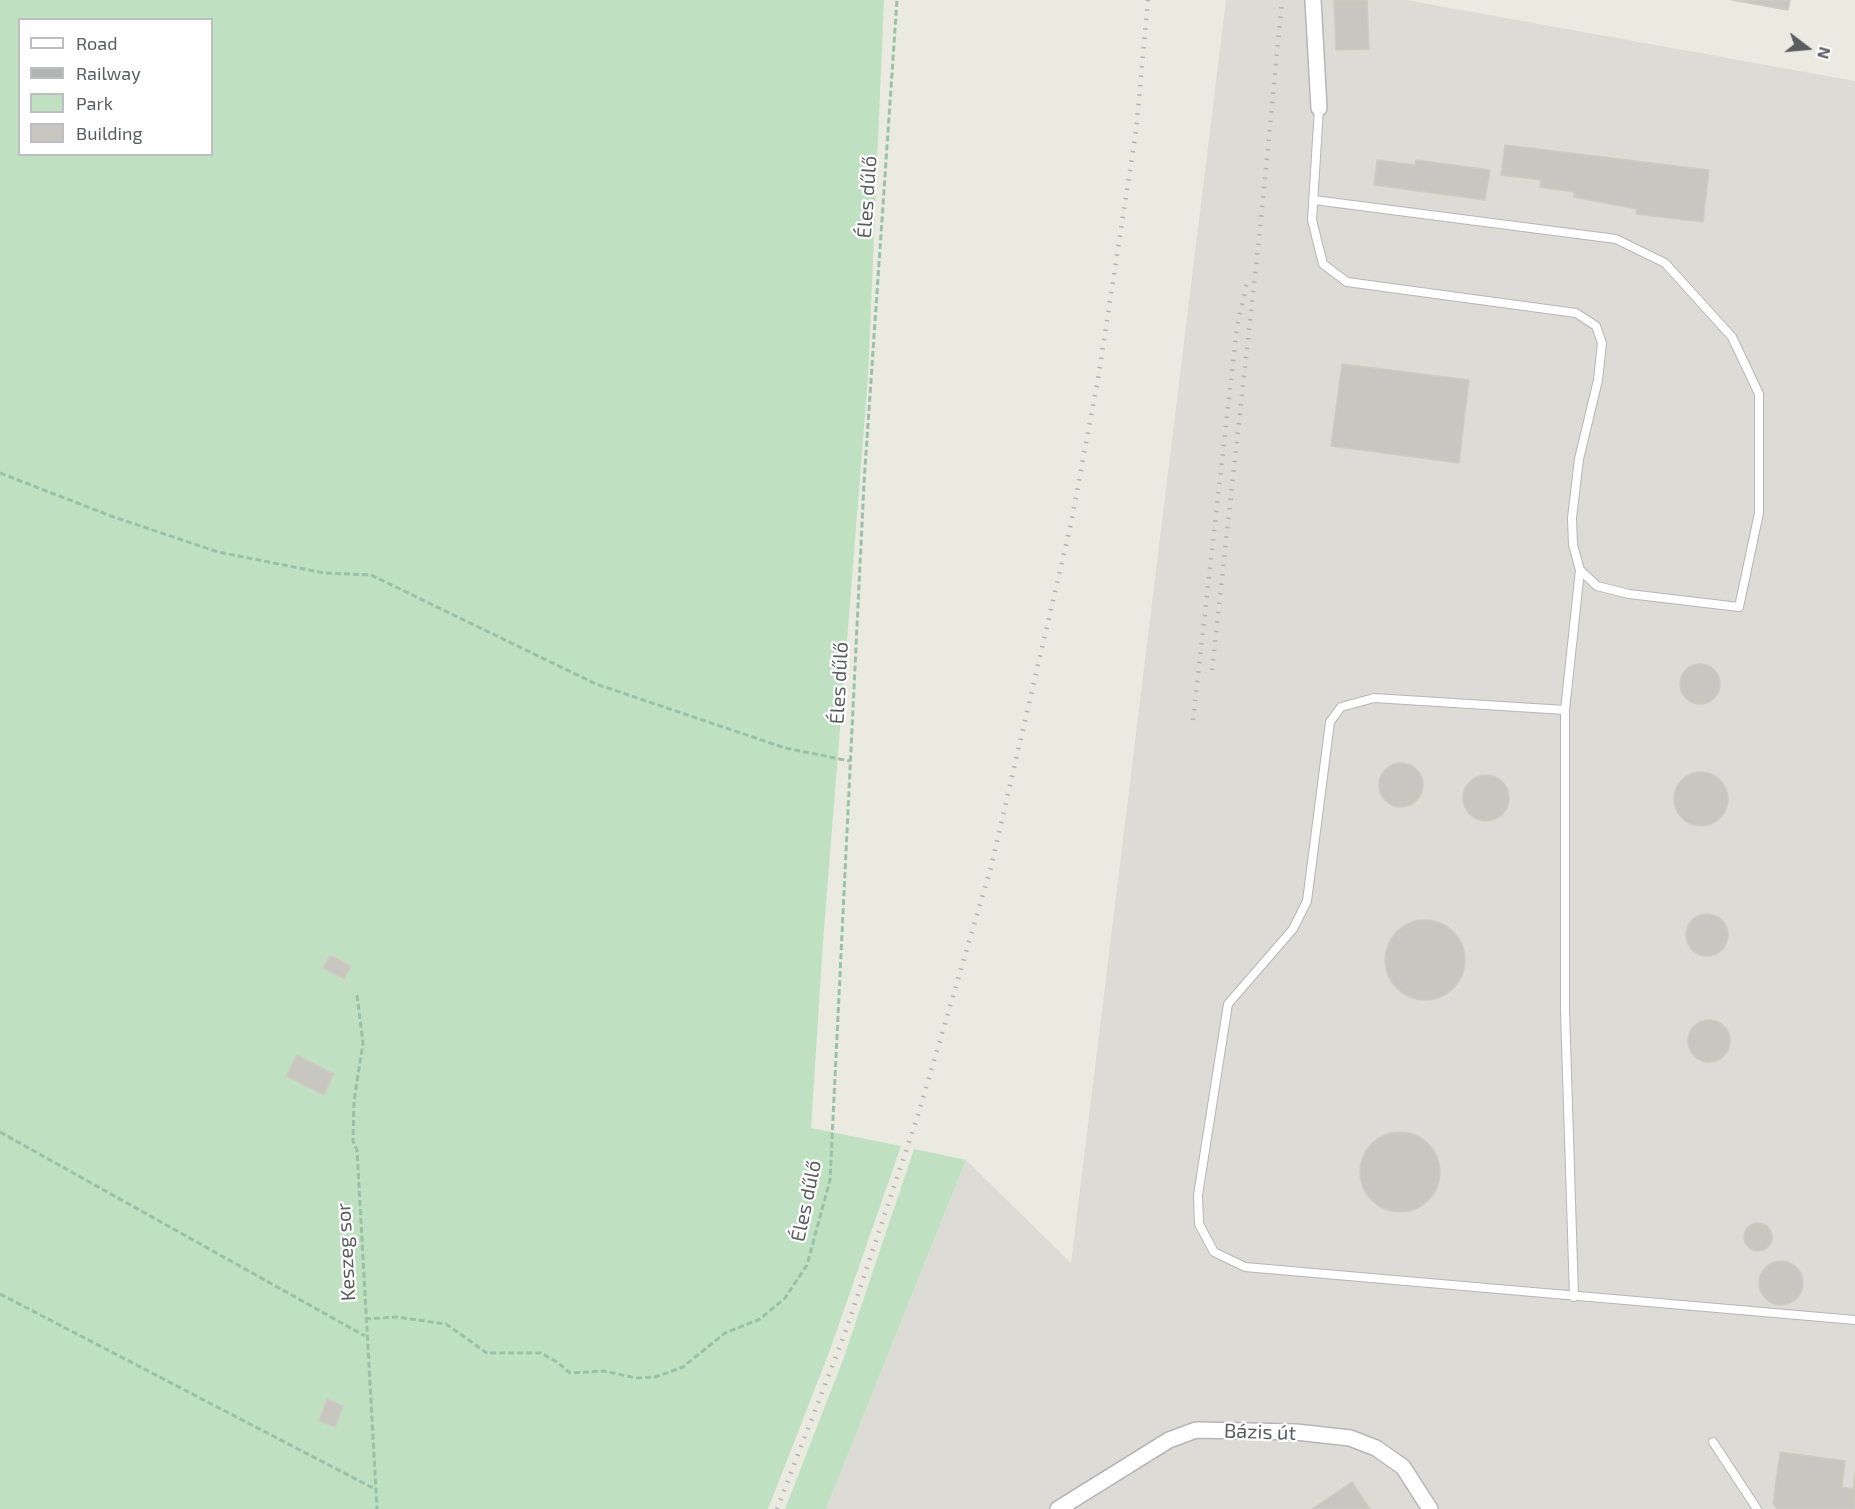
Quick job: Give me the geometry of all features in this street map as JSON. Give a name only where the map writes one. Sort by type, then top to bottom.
[{"type":"street","points":[[1313,0],[1319,108]]},
{"type":"street","name":"Bázis út","points":[[1058,1509],[1081,1503],[1169,1440],[1196,1430],[1296,1432],[1350,1438],[1376,1448],[1403,1467],[1430,1509]]},
{"type":"lane","points":[[1319,108],[1312,220],[1323,264],[1347,282],[1576,313],[1596,326],[1602,343],[1598,380],[1579,459],[1572,518],[1573,545],[1580,570],[1565,710],[1565,1010],[1574,1297]]},
{"type":"lane","points":[[1314,200],[1616,239],[1665,263],[1732,337],[1759,394],[1759,513],[1739,608],[1629,594],[1597,586],[1580,570]]},
{"type":"lane","points":[[1565,710],[1374,698],[1341,708],[1330,722],[1307,901],[1293,929],[1228,1004],[1198,1194],[1198,1224],[1214,1252],[1245,1268],[1855,1320]]},
{"type":"lane","points":[[1713,1442],[1757,1509]]},
{"type":"path","name":"Éles dűlő","points":[[365,1319],[397,1317],[446,1324],[487,1353],[541,1353],[570,1373],[604,1371],[636,1378],[655,1377],[682,1367],[725,1333],[760,1318],[785,1298],[807,1265],[830,1180],[864,483],[897,0]]},
{"type":"path","points":[[0,473],[111,516],[218,552],[324,573],[371,575],[596,684],[785,748],[850,761]]},
{"type":"path","name":"Keszeg sor","points":[[357,995],[363,1043],[354,1101],[353,1141],[357,1150],[376,1509]]},
{"type":"path","points":[[0,1132],[366,1336]]},
{"type":"path","points":[[0,1294],[375,1489]]},
{"type":"shaded area","points":[[1226,0],[1406,0],[1855,81],[1855,1509],[826,1509],[966,1160],[1071,1263]]},
{"type":"green space","points":[[0,0],[884,0],[868,377],[823,942],[811,1128],[901,1146],[830,1350],[768,1509],[0,1509]]},
{"type":"green space","points":[[914,1149],[966,1160],[826,1509],[785,1509],[844,1357]]},
{"type":"building","points":[[1334,0],[1367,0],[1369,49],[1336,50]]},
{"type":"building","points":[[1732,0],[1790,0],[1788,10]]},
{"type":"building","points":[[1505,145],[1709,170],[1703,222],[1636,214],[1637,209],[1574,197],[1574,192],[1540,187],[1541,180],[1501,175]]},
{"type":"building","points":[[1377,160],[1415,165],[1416,160],[1490,170],[1485,200],[1374,185]]},
{"type":"building","points":[[1342,364],[1469,380],[1459,463],[1331,446]]},
{"type":"building","points":[[1700,664],[1714,670],[1720,684],[1714,698],[1700,704],[1686,698],[1680,684],[1686,670]]},
{"type":"building","points":[[1401,763],[1416,770],[1423,785],[1416,800],[1401,807],[1386,800],[1379,785],[1386,770]]},
{"type":"building","points":[[1696,772],[1706,772],[1716,776],[1724,784],[1728,799],[1724,814],[1716,822],[1706,826],[1696,826],[1686,822],[1678,814],[1674,804],[1674,794],[1678,784],[1686,776]]},
{"type":"building","points":[[1486,775],[1495,776],[1503,781],[1508,789],[1508,807],[1503,815],[1495,820],[1486,821],[1477,820],[1469,815],[1464,807],[1463,798],[1464,789],[1469,781],[1477,776]]},
{"type":"building","points":[[1707,914],[1715,915],[1722,920],[1727,927],[1727,943],[1722,950],[1715,955],[1707,956],[1699,955],[1692,950],[1687,943],[1686,935],[1687,927],[1692,920],[1699,915]]},
{"type":"building","points":[[1417,920],[1433,920],[1454,931],[1465,952],[1465,968],[1454,989],[1433,1000],[1417,1000],[1403,994],[1391,982],[1385,968],[1385,952],[1391,938],[1403,926]]},
{"type":"building","points":[[330,955],[351,966],[344,979],[323,968]]},
{"type":"building","points":[[1709,1020],[1717,1021],[1724,1026],[1729,1033],[1729,1049],[1724,1056],[1717,1061],[1709,1062],[1701,1061],[1694,1056],[1689,1049],[1688,1041],[1689,1033],[1694,1026],[1701,1021]]},
{"type":"building","points":[[297,1055],[334,1074],[324,1095],[286,1076]]},
{"type":"building","points":[[1392,1132],[1408,1132],[1429,1143],[1440,1164],[1440,1180],[1429,1201],[1408,1212],[1392,1212],[1378,1206],[1366,1194],[1360,1180],[1360,1164],[1366,1150],[1378,1138]]},
{"type":"building","points":[[1758,1223],[1768,1227],[1772,1237],[1768,1247],[1758,1251],[1748,1247],[1744,1237],[1748,1227]]},
{"type":"building","points":[[1781,1261],[1796,1268],[1803,1283],[1796,1298],[1781,1305],[1766,1298],[1759,1283],[1766,1268]]},
{"type":"building","points":[[327,1399],[343,1406],[335,1427],[319,1421]]},
{"type":"building","points":[[1780,1452],[1845,1461],[1842,1487],[1853,1489],[1855,1473],[1855,1509],[1777,1509],[1773,1504]]},
{"type":"building","points":[[1352,1482],[1370,1509],[1312,1509]]},
{"type":"railway","points":[[777,1509],[845,1333],[918,1115],[991,867],[1071,523],[1098,379],[1136,131],[1148,0]]},
{"type":"railway","points":[[1212,670],[1261,220],[1282,0]]},
{"type":"railway","points":[[1193,720],[1237,327],[1247,282]]}]
